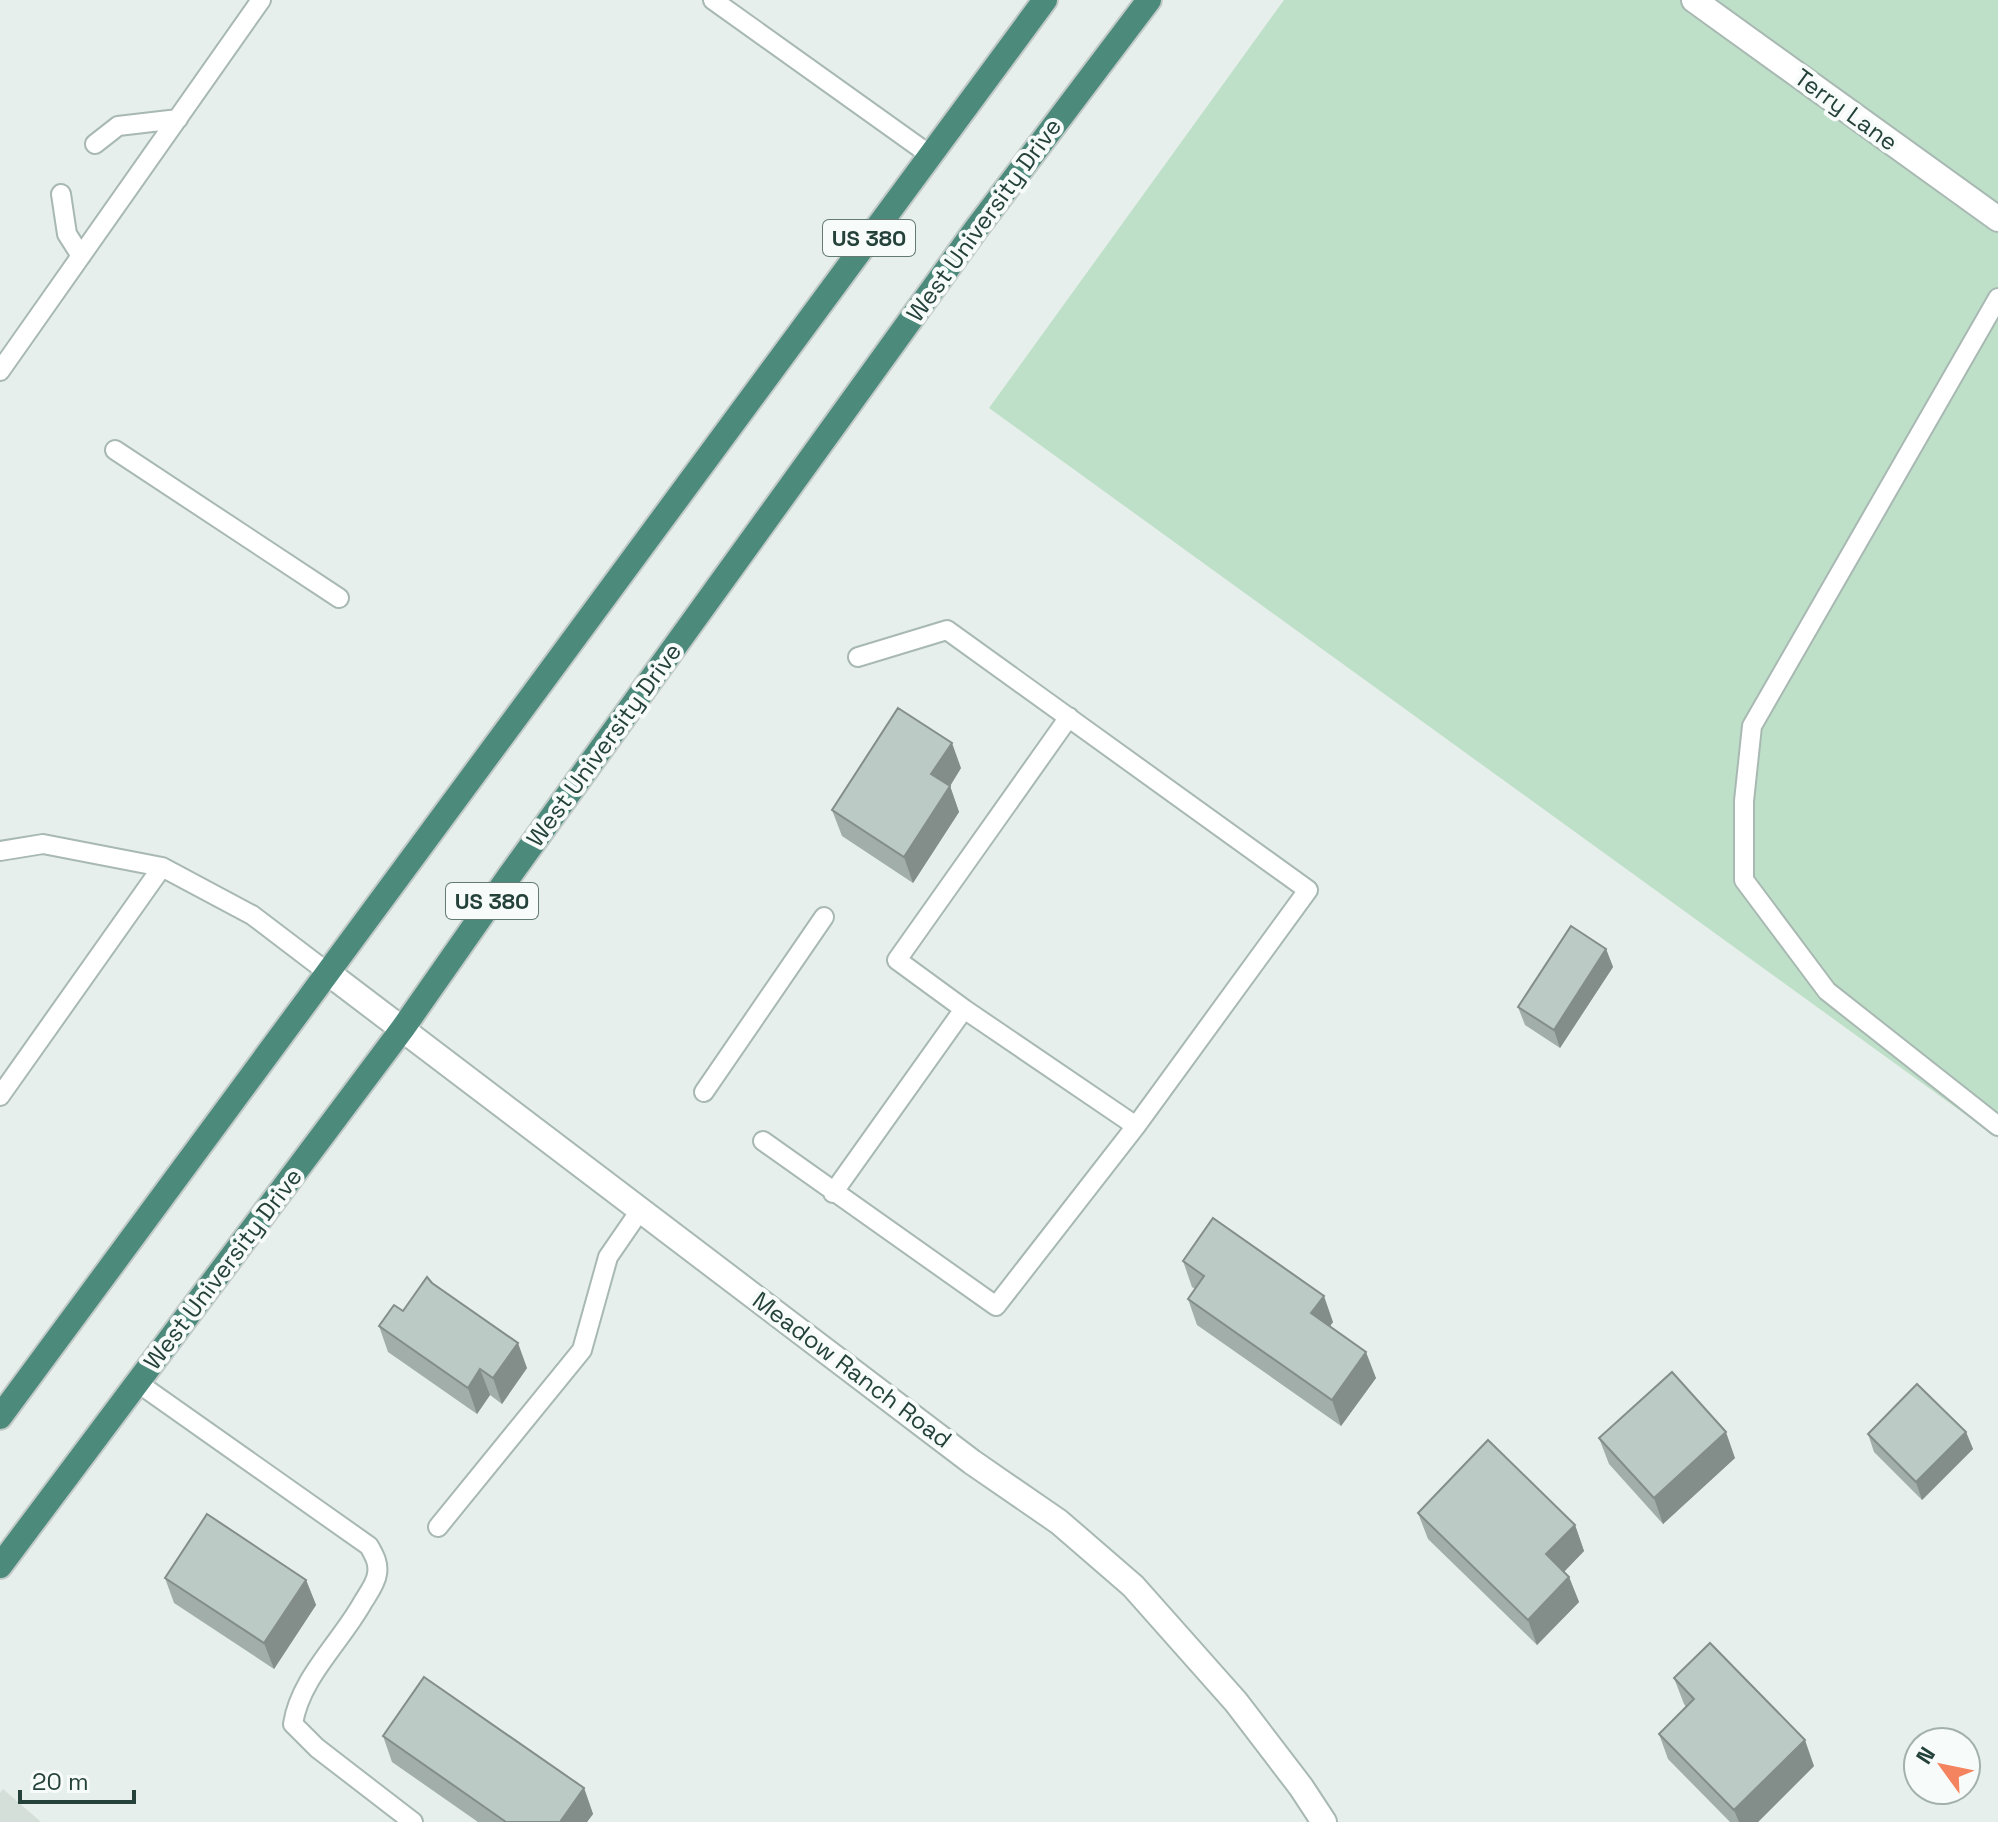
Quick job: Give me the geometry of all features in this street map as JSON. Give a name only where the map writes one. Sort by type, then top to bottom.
[{"type":"highway","name":"US 380","points":[[0,1417],[1045,0]]},
{"type":"highway","name":"West University Drive","points":[[0,1566],[403,1028],[985,217],[1149,0]]},
{"type":"street","name":"Terry Lane","points":[[1694,0],[1998,219]]},
{"type":"street","name":"Meadow Ranch Road","points":[[327,972],[972,1462],[1059,1522],[1133,1586],[1236,1702],[1324,1822]]},
{"type":"lane","points":[[0,371],[261,0]]},
{"type":"lane","points":[[713,0],[930,155]]},
{"type":"lane","points":[[95,144],[118,126],[178,119]]},
{"type":"lane","points":[[61,194],[67,234],[81,256]]},
{"type":"lane","points":[[1998,298],[1752,726],[1744,801],[1744,880],[1827,991],[1998,1126]]},
{"type":"lane","points":[[115,450],[339,598]]},
{"type":"lane","points":[[763,1141],[996,1306],[1136,1126],[1308,890],[947,630],[858,657]]},
{"type":"lane","points":[[1069,717],[897,960],[1136,1126]]},
{"type":"lane","points":[[0,851],[43,844],[162,867],[252,915],[327,972]]},
{"type":"lane","points":[[0,1096],[162,867]]},
{"type":"lane","points":[[704,1092],[824,917]]},
{"type":"lane","points":[[833,1193],[964,1009]]},
{"type":"lane","points":[[438,1527],[582,1350],[608,1257],[641,1209]]},
{"type":"lane","points":[[138,1383],[369,1546],[377,1560],[377,1577],[352,1622],[306,1686],[295,1709],[293,1724],[317,1748],[413,1822]]},
{"type":"shaded area","points":[[3,1789],[41,1822],[0,1822],[0,1793]]},
{"type":"green space","points":[[1284,0],[1998,0],[1998,1138],[989,408]]},
{"type":"building","points":[[898,708],[952,743],[931,774],[950,786],[904,857],[832,810]]},
{"type":"building","points":[[1571,926],[1606,949],[1554,1030],[1518,1007]]},
{"type":"building","points":[[1213,1218],[1324,1296],[1311,1313],[1366,1352],[1332,1400],[1188,1299],[1204,1276],[1183,1261]]},
{"type":"building","points":[[427,1277],[518,1343],[493,1378],[480,1369],[468,1388],[379,1326],[394,1305],[403,1311]]},
{"type":"building","points":[[1672,1372],[1726,1432],[1654,1498],[1599,1438]]},
{"type":"building","points":[[1917,1384],[1966,1432],[1916,1482],[1868,1434]]},
{"type":"building","points":[[1488,1440],[1575,1525],[1546,1554],[1569,1577],[1528,1620],[1418,1513]]},
{"type":"building","points":[[207,1514],[306,1580],[264,1643],[165,1578]]},
{"type":"building","points":[[1710,1643],[1805,1740],[1734,1810],[1659,1734],[1694,1699],[1674,1678]]},
{"type":"building","points":[[424,1677],[584,1788],[560,1822],[506,1822],[383,1736]]}]
